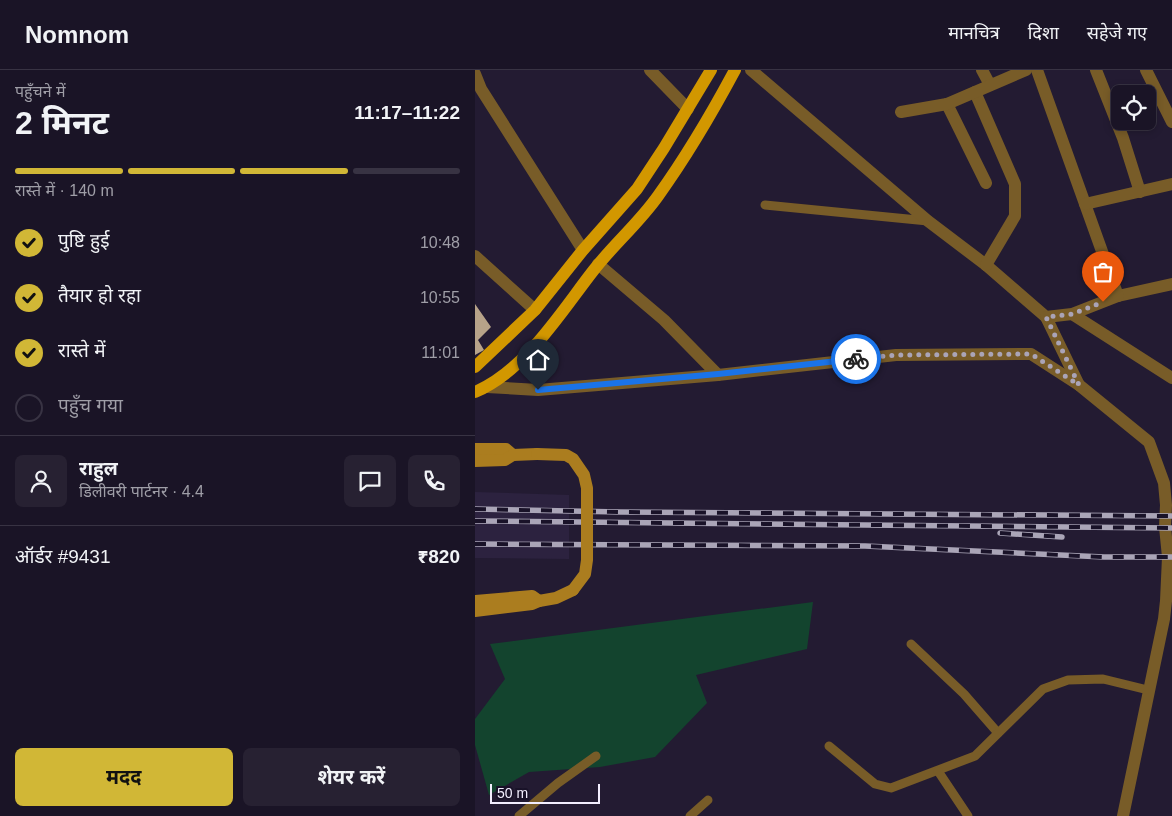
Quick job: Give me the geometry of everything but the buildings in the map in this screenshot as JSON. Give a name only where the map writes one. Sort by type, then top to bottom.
[{"type":"main road","points":[[475,368],[535,310],[583,250],[637,189],[711,70]]},
{"type":"main road","points":[[481,389],[521,360],[543,336],[598,264],[657,197],[708,117],[735,70]]},
{"type":"main road","points":[[475,449],[506,449],[513,455]]},
{"type":"main road","points":[[475,461],[505,460],[513,455],[566,455],[573,459],[584,475],[587,488],[587,560],[585,574],[573,590],[556,598],[532,604],[475,611]]},
{"type":"main road","points":[[475,601],[532,596],[539,601]]},
{"type":"street","points":[[650,70],[688,109]]},
{"type":"street","points":[[751,70],[928,222],[986,265],[1046,317],[1079,385]]},
{"type":"street","points":[[982,70],[990,84]]},
{"type":"street","points":[[901,112],[947,104],[1026,70]]},
{"type":"street","points":[[1037,70],[1118,296]]},
{"type":"street","points":[[1096,70],[1123,138],[1140,192]]},
{"type":"street","points":[[1146,70],[1172,122]]},
{"type":"street","points":[[475,74],[478,91],[583,250]]},
{"type":"street","points":[[975,92],[1015,184],[1015,216],[986,265]]},
{"type":"street","points":[[947,104],[986,183]]},
{"type":"street","points":[[1085,204],[1172,184]]},
{"type":"street","points":[[475,256],[535,310]]},
{"type":"street","points":[[598,264],[664,320],[718,374]]},
{"type":"street","points":[[1046,317],[1072,314],[1118,296],[1172,284]]},
{"type":"street","points":[[1072,314],[1172,378]]},
{"type":"street","points":[[481,389],[538,390],[718,374],[896,355],[1031,354],[1079,385],[1149,442],[1163,483],[1166,505],[1165,527],[1169,601],[1148,690],[1123,816]]},
{"type":"lane","points":[[765,205],[928,222]]},
{"type":"lane","points":[[911,644],[963,694],[997,734]]},
{"type":"lane","points":[[829,746],[875,784],[891,788],[975,756],[1043,689],[1068,680],[1103,679],[1148,690]]},
{"type":"lane","points":[[519,816],[558,783],[597,756]]},
{"type":"lane","points":[[938,771],[968,816]]},
{"type":"lane","points":[[690,816],[708,800]]},
{"type":"shaded area","points":[[475,492],[569,495],[569,559],[475,558]]},
{"type":"green space","points":[[813,602],[807,649],[696,675],[707,703],[655,757],[600,767],[529,772],[489,795],[475,745],[475,719],[505,679],[490,644]]},
{"type":"railway","points":[[475,509],[620,512],[1172,516]]},
{"type":"railway","points":[[475,521],[1172,528]]},
{"type":"railway","points":[[1000,533],[1062,537]]},
{"type":"railway","points":[[475,544],[865,546],[1104,557],[1172,557]]},
{"type":"way so far","points":[[856,359],[896,355],[1031,354],[1079,385],[1046,317],[1072,314],[1103,302]]},
{"type":"route","points":[[538,390],[718,374],[856,359]]}]
